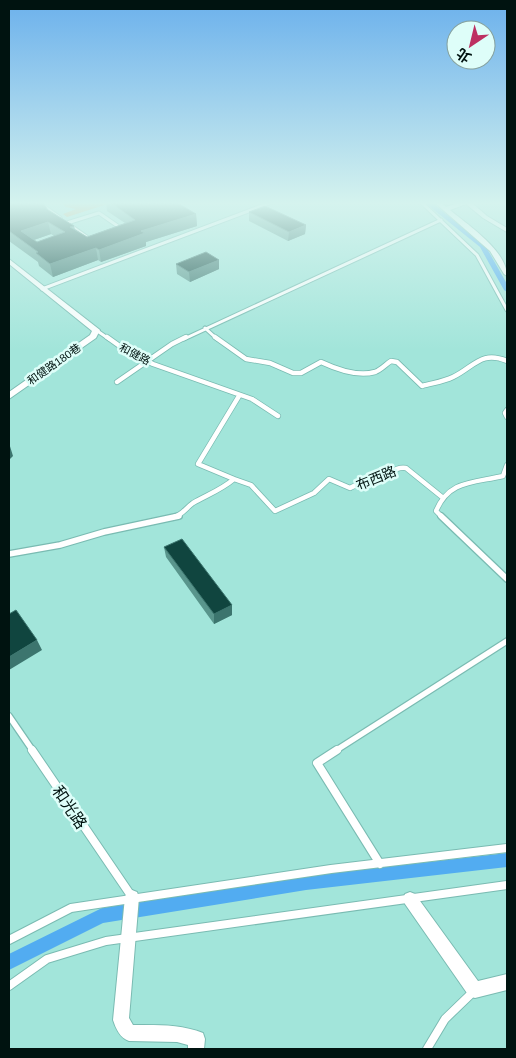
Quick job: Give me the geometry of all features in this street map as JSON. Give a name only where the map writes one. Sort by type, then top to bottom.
[{"type":"street","points":[[494,251],[507,274]]},
{"type":"street","name":"和健路","points":[[9,261],[96,330]]},
{"type":"street","name":"和健路180巷","points":[[9,396],[93,336],[96,330]]},
{"type":"street","points":[[132,897],[130,938],[121,1020],[129,1033],[177,1034],[197,1040],[196,1049]]},
{"type":"street","points":[[410,899],[475,990],[507,982]]},
{"type":"lane","points":[[42,289],[145,251]]},
{"type":"lane","points":[[117,382],[146,360],[172,344],[372,251]]},
{"type":"lane","points":[[473,251],[507,310]]},
{"type":"lane","points":[[205,328],[224,345],[246,359],[270,363],[293,373],[300,373],[322,362],[338,368],[371,372],[377,371],[391,361],[397,362],[422,386],[456,376],[480,358],[502,358],[507,360]]},
{"type":"lane","name":"和健路","points":[[96,330],[146,360],[239,396],[252,399],[278,416]]},
{"type":"lane","name":"布西路","points":[[239,396],[198,464],[251,485],[274,511],[314,493],[329,479],[350,488],[366,479],[377,479],[399,467],[406,468],[442,497]]},
{"type":"lane","points":[[507,410],[504,413],[507,417]]},
{"type":"lane","points":[[507,465],[503,476],[460,485],[442,497],[436,511],[507,578]]},
{"type":"lane","points":[[9,554],[60,545],[104,532],[179,516],[192,504],[223,489],[234,479]]},
{"type":"lane","points":[[380,864],[317,763],[507,641]]},
{"type":"lane","name":"和光路","points":[[9,716],[132,897]]},
{"type":"lane","points":[[9,940],[71,908],[132,897],[322,870],[507,848]]},
{"type":"lane","points":[[9,986],[47,959],[106,942],[507,885]]},
{"type":"lane","points":[[428,1049],[445,1019],[475,990]]},
{"type":"building","points":[[86,251],[50,264],[36,253]]},
{"type":"building","points":[[206,252],[219,260],[189,272],[176,264]]},
{"type":"building","points":[[182,539],[232,605],[214,614],[164,547]]},
{"type":"building","points":[[16,610],[37,640],[9,657],[9,614]]},
{"type":"waterway","points":[[486,251],[507,290]]},
{"type":"waterway","points":[[9,962],[102,916],[306,883],[507,860]]}]
